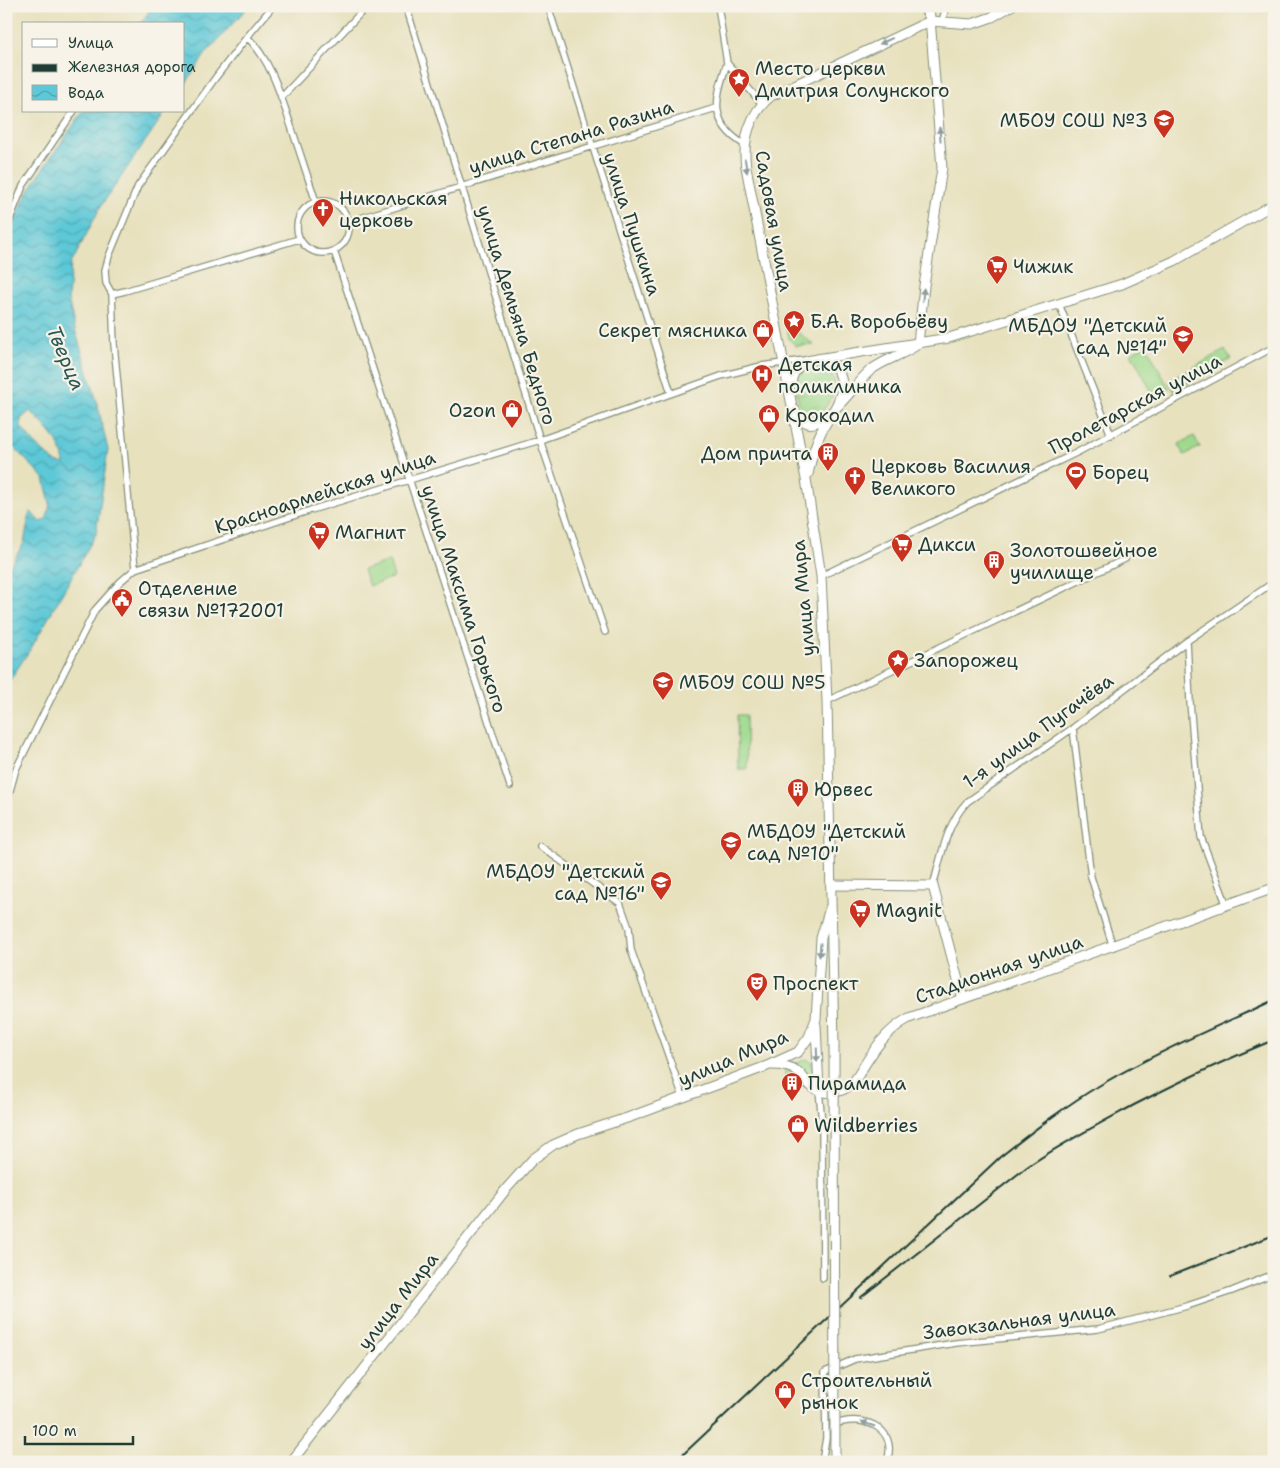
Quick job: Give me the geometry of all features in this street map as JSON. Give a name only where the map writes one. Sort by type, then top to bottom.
[{"type":"main road","points":[[918,344],[924,286],[942,168],[929,6]]},
{"type":"main road","points":[[762,104],[782,89],[930,21],[972,24],[992,17],[1011,6]]},
{"type":"main road","name":"Садовая улица","points":[[762,104],[749,126],[745,145],[745,160],[791,397]]},
{"type":"main road","points":[[918,344],[871,370],[857,382],[820,422],[807,423],[798,416],[791,397],[791,384],[793,373],[802,363],[814,359],[948,338],[1122,284],[1154,271],[1274,204]]},
{"type":"main road","points":[[814,359],[831,364],[840,377],[841,390],[833,410]]},
{"type":"main road","name":"улица Мира","points":[[291,1462],[507,1188],[533,1159],[546,1149],[578,1134],[630,1117],[767,1066],[798,1052],[809,1037],[816,1019],[821,938],[832,903],[827,701],[821,576],[791,397]]},
{"type":"main road","name":"улица Мира","points":[[806,479],[810,460],[833,410]]},
{"type":"main road","points":[[831,885],[933,886],[963,999]]},
{"type":"main road","name":"Стадионная улица","points":[[819,1090],[836,1093],[845,1090],[855,1080],[877,1046],[894,1028],[915,1016],[1274,888]]},
{"type":"main road","points":[[832,903],[835,1462]]},
{"type":"main road","points":[[816,1019],[819,1090]]},
{"type":"main road","points":[[798,1052],[796,1063],[800,1073],[808,1083],[819,1090]]},
{"type":"main road","points":[[767,1066],[784,1066],[800,1073]]},
{"type":"street","points":[[135,569],[114,344],[112,294],[106,283],[105,270],[138,186],[185,119],[273,6]]},
{"type":"street","points":[[281,98],[367,6]]},
{"type":"street","name":"улица Демьяна Бедного","points":[[406,6],[540,440],[605,632]]},
{"type":"street","name":"улица Пушкина","points":[[548,6],[671,393]]},
{"type":"street","points":[[718,6],[727,63],[720,85],[716,108],[728,132],[745,145]]},
{"type":"street","points":[[921,6],[930,21]]},
{"type":"street","points":[[942,22],[946,6]]},
{"type":"street","points":[[1270,6],[1274,13]]},
{"type":"street","points":[[247,37],[265,59],[281,98],[316,202]]},
{"type":"street","points":[[727,63],[762,104]]},
{"type":"street","name":"улица Степана Разина","points":[[348,222],[716,108]]},
{"type":"street","points":[[6,229],[24,186],[73,112]]},
{"type":"street","points":[[316,202],[330,202],[337,205],[348,222],[348,236],[334,251],[328,253],[314,252],[299,239],[297,231],[299,216],[309,205],[316,202]]},
{"type":"street","points":[[112,294],[299,239]]},
{"type":"street","name":"улица Максима Горького","points":[[334,251],[510,786]]},
{"type":"street","points":[[1058,304],[1111,435]]},
{"type":"street","name":"Пролетарская улица","points":[[821,576],[1111,435],[1274,347]]},
{"type":"street","name":"Красноармейская улица","points":[[6,805],[16,769],[95,610],[120,582],[135,569],[311,510],[540,440],[721,376],[814,359]]},
{"type":"street","points":[[827,701],[1125,559]]},
{"type":"street","name":"1-я улица Пугачёва","points":[[933,886],[951,828],[963,807],[973,797],[1073,728],[1187,641],[1274,582]]},
{"type":"street","points":[[1187,641],[1201,837],[1227,906]]},
{"type":"street","points":[[1073,728],[1090,877],[1112,947]]},
{"type":"street","points":[[540,846],[620,903],[630,928],[631,950],[683,1097]]},
{"type":"street","points":[[819,1090],[822,1122],[823,1278]]},
{"type":"street","name":"Завокзальная улица","points":[[826,1438],[824,1372],[855,1359],[956,1343],[1098,1329],[1187,1306],[1274,1274]]},
{"type":"street","points":[[822,1459],[826,1438],[833,1425],[840,1422],[860,1421],[870,1423],[879,1428],[885,1436],[889,1445],[887,1462]]},
{"type":"green space","points":[[786,323],[814,345],[796,346],[789,339]]},
{"type":"green space","points":[[1146,345],[1169,388],[1154,396],[1131,353]]},
{"type":"green space","points":[[1225,350],[1231,359],[1174,391],[1169,381]]},
{"type":"green space","points":[[814,367],[824,369],[831,375],[834,379],[835,389],[826,407],[820,413],[808,416],[802,409],[796,393],[796,382],[802,372]]},
{"type":"green space","points":[[1194,436],[1200,447],[1184,455],[1179,444]]},
{"type":"green space","points":[[389,561],[394,577],[369,586],[363,570]]},
{"type":"green space","points":[[737,715],[746,715],[747,769],[738,769]]},
{"type":"green space","points":[[805,1059],[812,1062],[815,1086],[799,1085],[785,1075],[787,1068]]},
{"type":"water","points":[[153,6],[249,6],[207,52],[185,85],[185,22],[141,22]]},
{"type":"water","name":"Тверца","points":[[82,112],[165,112],[101,206],[71,264],[68,298],[74,326],[97,402],[108,450],[96,534],[33,645],[6,686],[6,572],[24,543],[30,511],[40,522],[47,518],[50,503],[44,478],[6,440],[6,245],[20,209],[50,159]],"holes":[[[30,411],[57,441],[64,464],[55,462],[34,443],[21,427],[21,419]]]},
{"type":"railway","points":[[675,1462],[1000,1157],[1050,1119],[1102,1084],[1144,1061],[1274,1000]]},
{"type":"railway","points":[[860,1298],[1027,1167],[1054,1150],[1136,1104],[1274,1040]]},
{"type":"railway","points":[[1268,1124],[1274,1121]]},
{"type":"railway","points":[[1170,1276],[1274,1235]]},
{"type":"place","name":"Место церкви Дмитрия Солунского","points":[[739,98]]},
{"type":"place","name":"МБОУ СОШ №3","points":[[1164,139]]},
{"type":"place","name":"Никольская церковь","points":[[323,228]]},
{"type":"place","name":"Чижик","points":[[997,285]]},
{"type":"place","name":"Б.А. Воробьёву","points":[[794,340]]},
{"type":"place","name":"Секрет мясника","points":[[763,349]]},
{"type":"place","name":"МБДОУ \"Детский сад №14\"","points":[[1183,355]]},
{"type":"place","name":"Детская поликлиника","points":[[762,394]]},
{"type":"place","name":"Ozon","points":[[512,429]]},
{"type":"place","name":"Крокодил","points":[[769,434]]},
{"type":"place","name":"Дом причта","points":[[828,472]]},
{"type":"place","name":"Борец","points":[[1076,491]]},
{"type":"place","name":"Церковь Василия Великого","points":[[855,496]]},
{"type":"place","name":"Магнит","points":[[319,551]]},
{"type":"place","name":"Дикси","points":[[902,563]]},
{"type":"place","name":"Золотошвейное училище","points":[[994,580]]},
{"type":"place","name":"Отделение связи №172001","points":[[122,618]]},
{"type":"place","name":"Запорожец","points":[[898,679]]},
{"type":"place","name":"МБОУ СОШ №5","points":[[663,701]]},
{"type":"place","name":"Юрвес","points":[[798,808]]},
{"type":"place","name":"МБДОУ \"Детский сад №10\"","points":[[731,861]]},
{"type":"place","name":"МБДОУ \"Детский сад №16\"","points":[[661,901]]},
{"type":"place","name":"Magnit","points":[[860,929]]},
{"type":"place","name":"Проспект","points":[[757,1002]]},
{"type":"place","name":"Пирамида","points":[[792,1102]]},
{"type":"place","name":"Wildberries","points":[[798,1144]]},
{"type":"place","name":"Строительный рынок","points":[[785,1410]]}]
